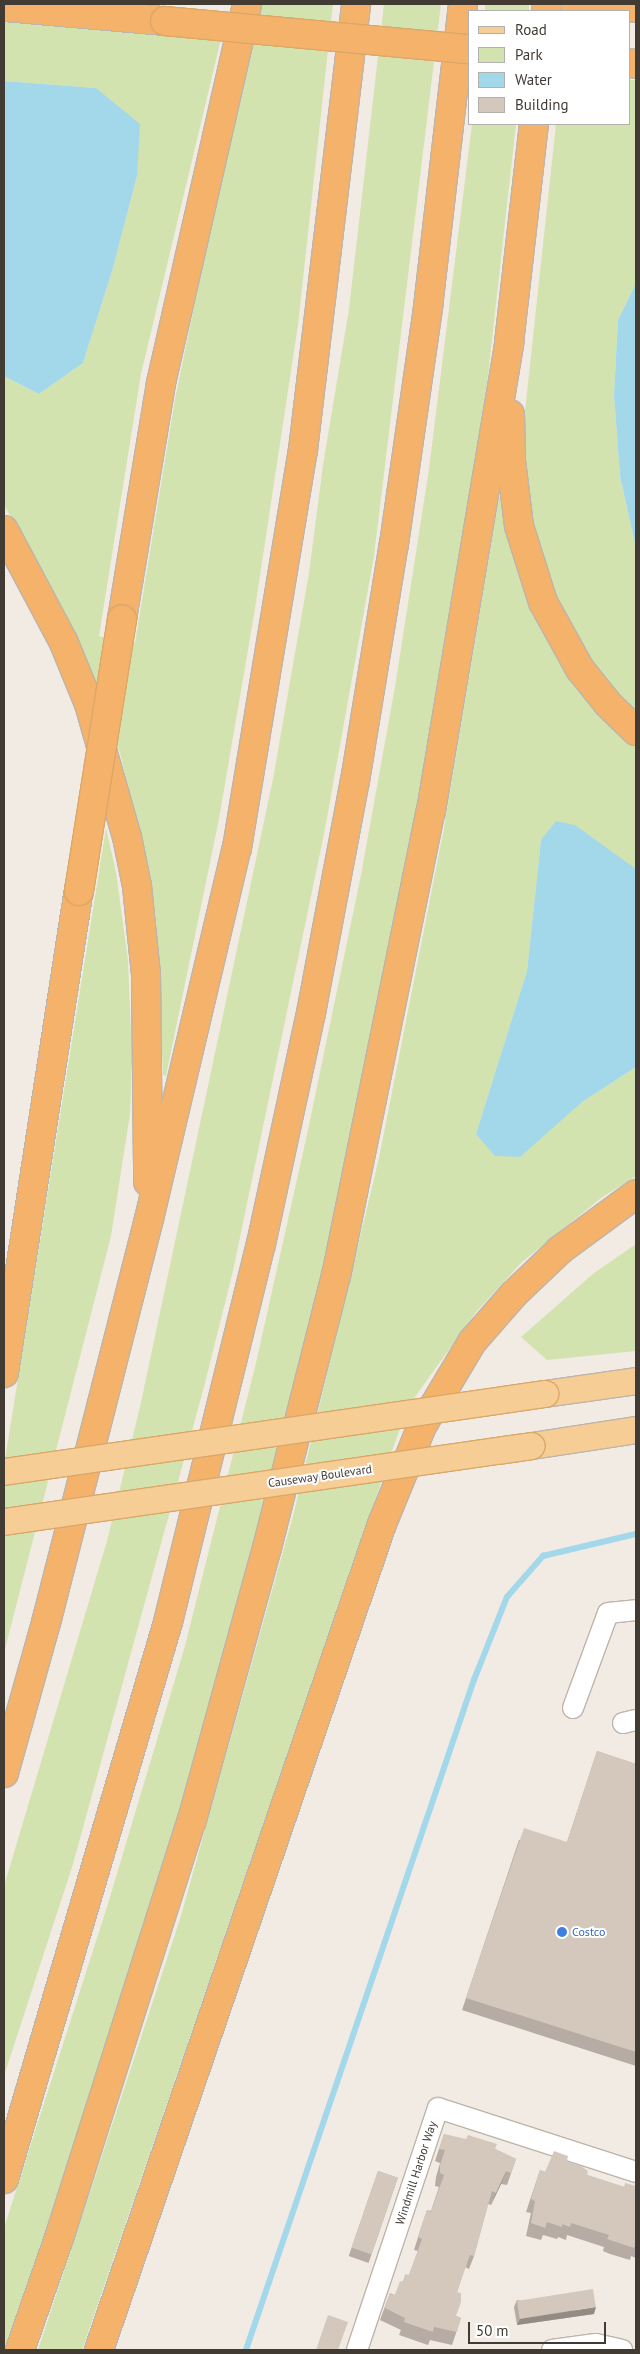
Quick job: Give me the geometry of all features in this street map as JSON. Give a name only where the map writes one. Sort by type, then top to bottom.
[{"type":"highway","points":[[4,1373],[122,619],[161,383],[247,4]]},
{"type":"highway","points":[[4,1773],[47,1619],[149,1219],[237,848],[303,450],[356,4]]},
{"type":"highway","points":[[4,2179],[168,1622],[261,1244],[311,1013],[355,780],[396,534],[428,307],[463,4]]},
{"type":"highway","points":[[575,4],[636,8]]},
{"type":"highway","points":[[4,7],[468,49]]},
{"type":"highway","points":[[20,2350],[61,2232],[192,1820],[268,1548],[334,1286],[431,811],[510,343],[534,125]]},
{"type":"highway","points":[[510,343],[511,461],[519,526],[529,565],[543,602],[580,669],[608,704],[636,731]]},
{"type":"highway","points":[[4,530],[64,643],[89,704],[127,837],[138,894],[146,974],[149,1219]]},
{"type":"highway","points":[[99,2350],[382,1524],[422,1426],[472,1342],[514,1294],[560,1250],[636,1194]]},
{"type":"main road","points":[[4,1472],[636,1381]]},
{"type":"main road","name":"Causeway Boulevard","points":[[4,1522],[636,1430]]},
{"type":"street","points":[[573,1708],[608,1614],[636,1610]]},
{"type":"street","name":"Windmill Harbor Way","points":[[357,2350],[438,2108],[636,2172]]},
{"type":"street","points":[[552,2350],[596,2344],[622,2350]]},
{"type":"green space","points":[[262,4],[333,4],[298,325],[254,615],[219,819],[166,1076],[163,1075],[156,919],[149,873],[120,753],[65,612],[4,505],[4,376],[39,394],[83,363],[113,268],[137,176],[96,88],[4,81],[4,20],[221,39],[141,374],[99,636],[135,643],[175,399],[214,211]]},
{"type":"green space","points":[[384,4],[441,4],[374,556],[325,829],[233,1271],[204,1387],[73,1864],[4,2076],[4,1886],[107,1541],[140,1407],[273,779],[309,573],[323,465],[349,309]]},
{"type":"green space","points":[[485,4],[529,4],[529,10],[485,10]]},
{"type":"green space","points":[[630,80],[636,80],[636,283],[618,320],[614,395],[620,476],[636,548],[636,719],[594,674],[537,563],[522,439],[556,125],[630,125]]},
{"type":"green space","points":[[472,125],[516,125],[488,376],[449,643],[374,1040],[302,1361],[221,1681],[110,2054],[4,2350],[4,2228],[107,1907],[185,1646],[256,1363],[308,1130],[361,875],[395,687],[429,469]]},
{"type":"green space","points":[[504,496],[511,539],[627,737],[636,745],[636,869],[541,840],[527,971],[476,1134],[582,1102],[636,1067],[636,1176],[601,1198],[522,1262],[476,1312],[407,1408],[82,2350],[38,2350],[180,1919],[293,1516],[379,1158],[444,828],[499,497]]},
{"type":"green space","points":[[106,828],[116,872],[128,960],[132,1061],[130,1114],[111,1236],[4,1653],[4,1466]]},
{"type":"green space","points":[[636,1244],[636,1351],[547,1360],[521,1337],[594,1273]]},
{"type":"water","points":[[4,81],[96,88],[140,124],[137,176],[113,268],[83,363],[39,394],[4,376]]},
{"type":"water","points":[[636,283],[636,548],[620,476],[614,395],[618,320]]},
{"type":"water","points":[[556,821],[575,825],[636,869],[636,1067],[582,1102],[520,1157],[495,1156],[476,1134],[527,971],[541,840]]},
{"type":"building","name":"Costco","points":[[597,1751],[636,1764],[636,2052],[466,1998],[524,1828],[567,1842]]},
{"type":"building","points":[[444,2134],[466,2139],[468,2135],[497,2144],[495,2149],[516,2159],[511,2173],[506,2171],[496,2193],[492,2191],[474,2256],[470,2255],[457,2292],[461,2293],[461,2302],[456,2316],[461,2318],[457,2332],[434,2327],[433,2332],[404,2322],[405,2318],[385,2308],[390,2293],[395,2295],[400,2281],[403,2282],[405,2274],[409,2275],[422,2239],[418,2237],[424,2218],[427,2210],[431,2212],[444,2175],[440,2173],[440,2165],[445,2150],[439,2149]]},
{"type":"building","points":[[554,2151],[568,2156],[567,2161],[581,2166],[588,2171],[587,2175],[624,2187],[625,2183],[636,2186],[636,2244],[634,2248],[607,2239],[609,2235],[571,2223],[570,2227],[562,2224],[562,2227],[547,2222],[545,2228],[531,2223],[535,2201],[531,2199],[540,2170],[545,2172]]},
{"type":"building","points":[[378,2171],[398,2178],[371,2254],[352,2248]]},
{"type":"building","points":[[593,2289],[596,2307],[520,2319],[517,2301]]},
{"type":"building","points":[[328,2315],[348,2322],[338,2350],[316,2350]]},
{"type":"waterway","points":[[246,2350],[474,1680],[507,1597],[543,1556],[636,1534]]},
{"type":"place","name":"Costco","points":[[562,1932]]}]
